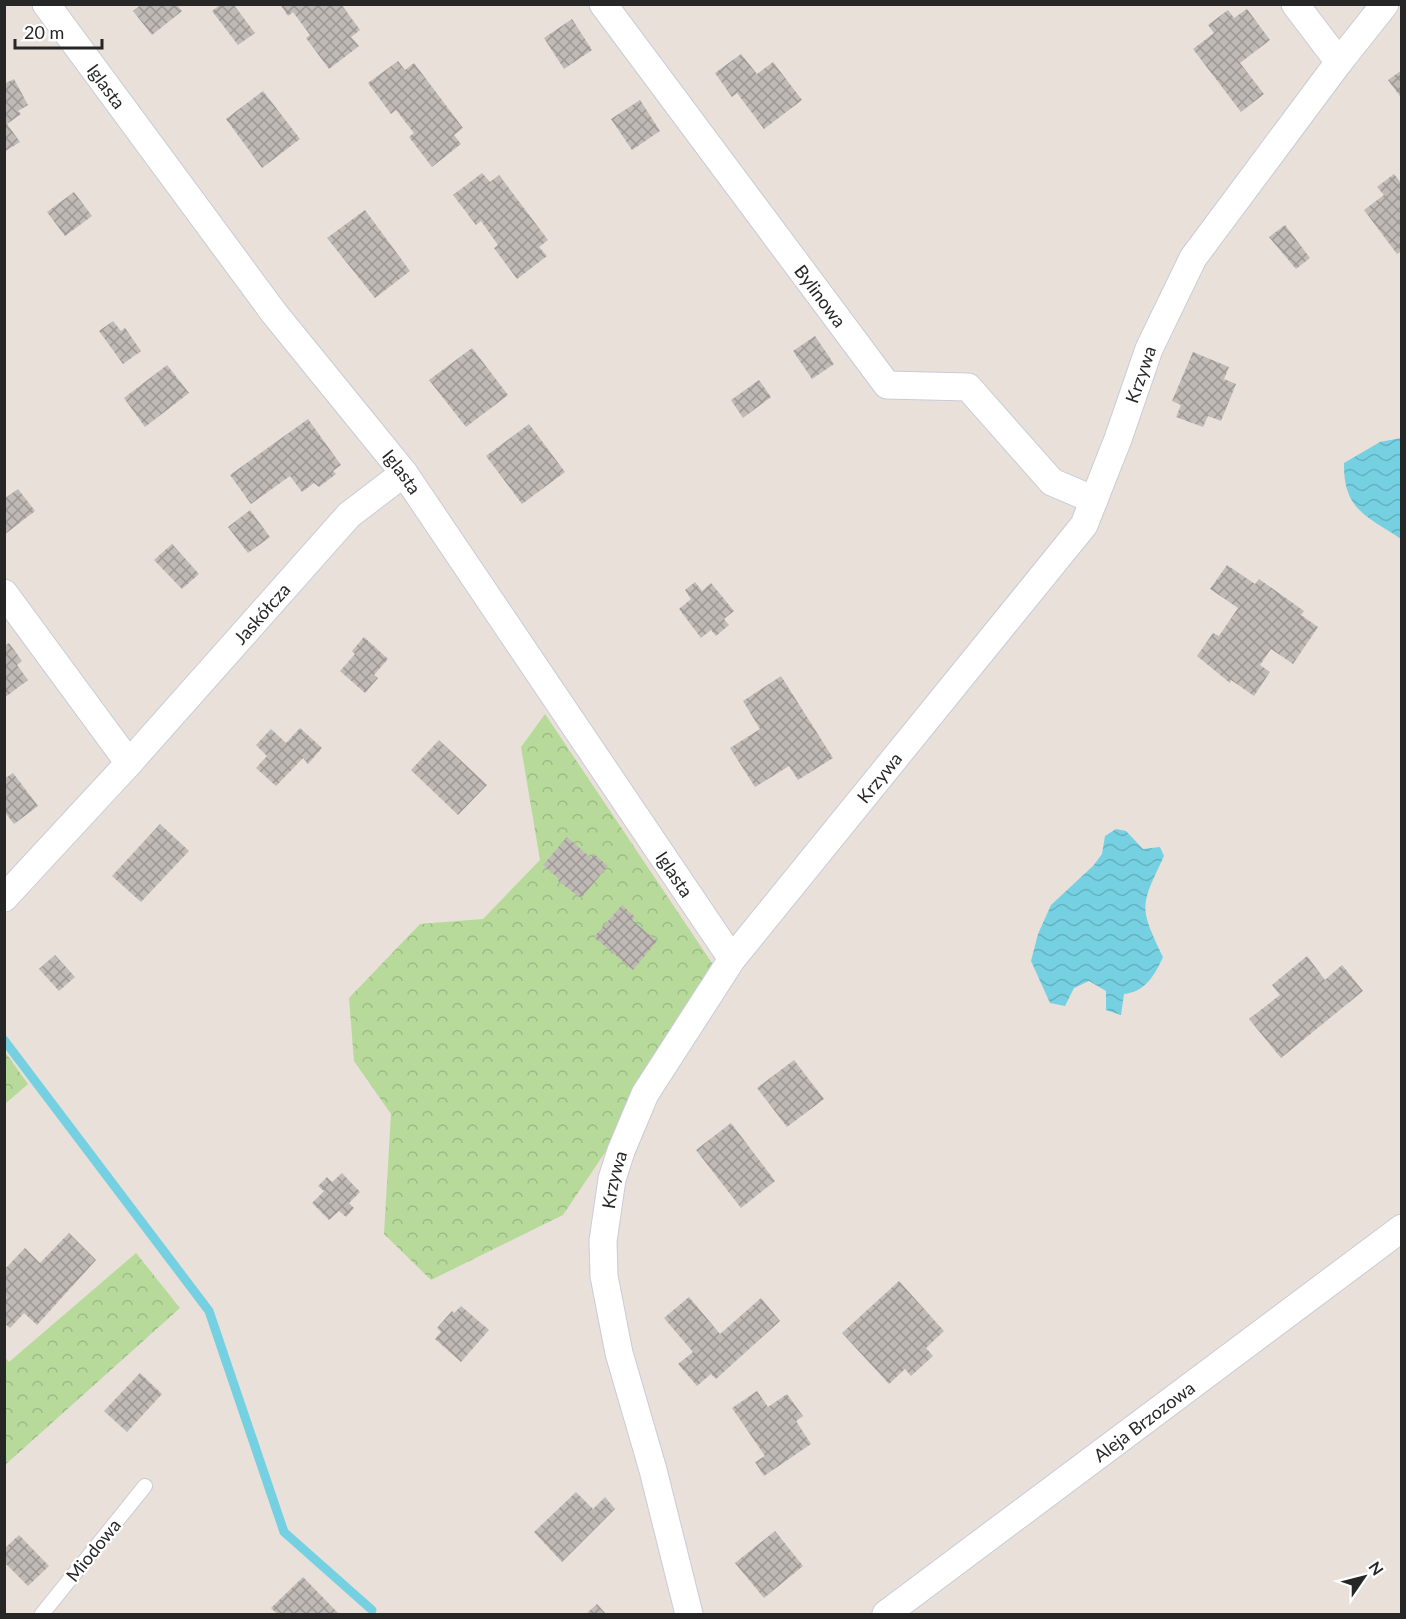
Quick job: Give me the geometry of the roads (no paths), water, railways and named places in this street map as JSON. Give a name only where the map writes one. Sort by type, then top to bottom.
[{"type":"street","name":"Iglasta","points":[[46,4],[274,313],[404,473],[732,959]]},
{"type":"street","name":"Bylinowa","points":[[603,4],[887,385],[968,387],[1052,482],[1094,500]]},
{"type":"street","points":[[1295,4],[1339,62]]},
{"type":"street","name":"Krzywa","points":[[689,1614],[653,1470],[619,1353],[604,1276],[603,1241],[612,1179],[645,1094],[732,959],[1062,555],[1084,525],[1149,349],[1193,258],[1385,4]]},
{"type":"street","name":"Jaskółcza","points":[[4,898],[129,763],[349,515],[404,473]]},
{"type":"street","points":[[4,593],[129,763]]},
{"type":"street","name":"Aleja Brzozowa","points":[[886,1614],[1401,1228]]},
{"type":"lane","name":"Miodowa","points":[[42,1614],[145,1486]]},
{"type":"water","points":[[1402,438],[1401,539],[1368,517],[1353,502],[1345,479],[1344,463],[1380,442]]},
{"type":"water","points":[[1116,829],[1126,831],[1143,849],[1160,847],[1164,856],[1150,886],[1146,906],[1146,916],[1163,957],[1148,982],[1138,990],[1124,994],[1121,1015],[1106,1010],[1106,991],[1089,981],[1074,988],[1065,1006],[1050,1003],[1031,961],[1038,934],[1051,905],[1093,866],[1102,854],[1105,836]]},
{"type":"waterway","points":[[4,1040],[209,1311],[284,1532],[372,1610]]}]
